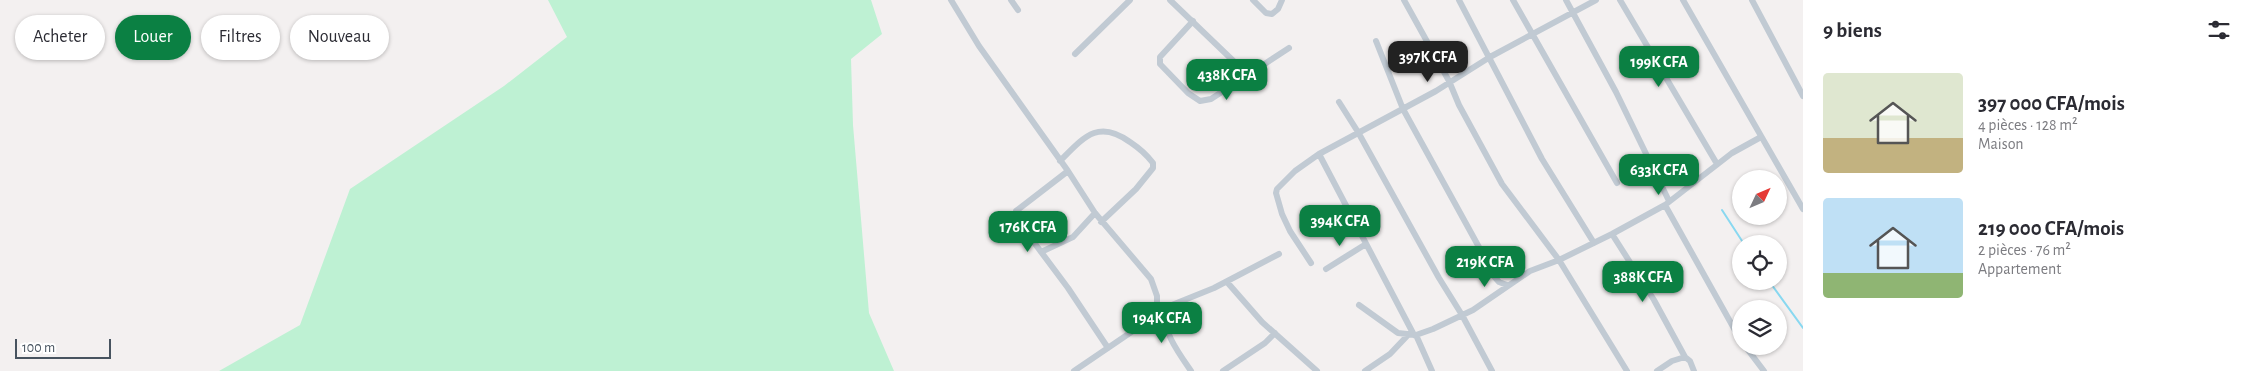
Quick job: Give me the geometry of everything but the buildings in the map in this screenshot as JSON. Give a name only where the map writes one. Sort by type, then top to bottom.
[{"type":"street","points":[[950,0],[979,46],[1068,171],[1101,222],[1151,279],[1166,328],[1175,348],[1191,371]]},
{"type":"street","points":[[1012,0],[1018,10]]},
{"type":"street","points":[[1075,54],[1130,0]]},
{"type":"street","points":[[1170,0],[1247,74]]},
{"type":"street","points":[[1253,0],[1266,13],[1272,14],[1278,9],[1282,0]]},
{"type":"street","points":[[1404,0],[1449,81],[1458,106],[1502,184],[1559,260],[1627,371]]},
{"type":"street","points":[[1459,0],[1554,179],[1594,243]]},
{"type":"street","points":[[1513,0],[1617,183]]},
{"type":"street","points":[[1566,0],[1616,92],[1667,203],[1732,324]]},
{"type":"street","points":[[1311,263],[1290,232],[1276,194],[1277,189],[1295,171],[1318,154],[1436,91],[1449,81],[1490,57],[1596,0]]},
{"type":"street","points":[[1620,0],[1718,164]]},
{"type":"street","points":[[1682,0],[1803,210]]},
{"type":"street","points":[[1752,0],[1803,96]]},
{"type":"street","points":[[1193,21],[1159,60],[1160,64],[1188,93],[1200,101],[1211,99],[1289,48]]},
{"type":"street","points":[[1376,41],[1402,109],[1492,274],[1499,282],[1507,285]]},
{"type":"street","points":[[1339,102],[1358,132],[1439,278],[1462,314],[1492,371]]},
{"type":"street","points":[[1060,161],[1076,146],[1102,130],[1111,130],[1137,147],[1153,164],[1153,168],[1136,189],[1101,222]]},
{"type":"street","points":[[1365,371],[1413,335],[1433,330],[1462,314],[1530,270],[1559,260],[1594,243],[1667,203],[1732,153],[1761,137]]},
{"type":"street","points":[[1318,154],[1432,371]]},
{"type":"street","points":[[1068,171],[1016,211],[1017,221],[1068,288],[1108,348]]},
{"type":"street","points":[[1041,252],[1072,236],[1095,213]]},
{"type":"street","points":[[1612,234],[1654,300],[1694,371]]},
{"type":"street","points":[[1326,269],[1366,244]]},
{"type":"street","points":[[1074,371],[1144,323],[1160,309],[1227,282],[1279,254]]},
{"type":"street","points":[[1227,282],[1275,333],[1317,371]]},
{"type":"street","points":[[1359,305],[1393,330],[1413,335]]},
{"type":"street","points":[[1223,371],[1265,343],[1275,333]]},
{"type":"street","points":[[1752,355],[1764,371]]},
{"type":"street","points":[[1658,371],[1672,361],[1685,357]]},
{"type":"green space","points":[[548,0],[871,0],[882,34],[851,59],[853,125],[869,313],[894,371],[219,371],[300,325],[350,189],[504,86],[567,37]]},
{"type":"waterway","points":[[1722,210],[1738,235]]},
{"type":"waterway","points":[[1776,290],[1803,328]]}]
